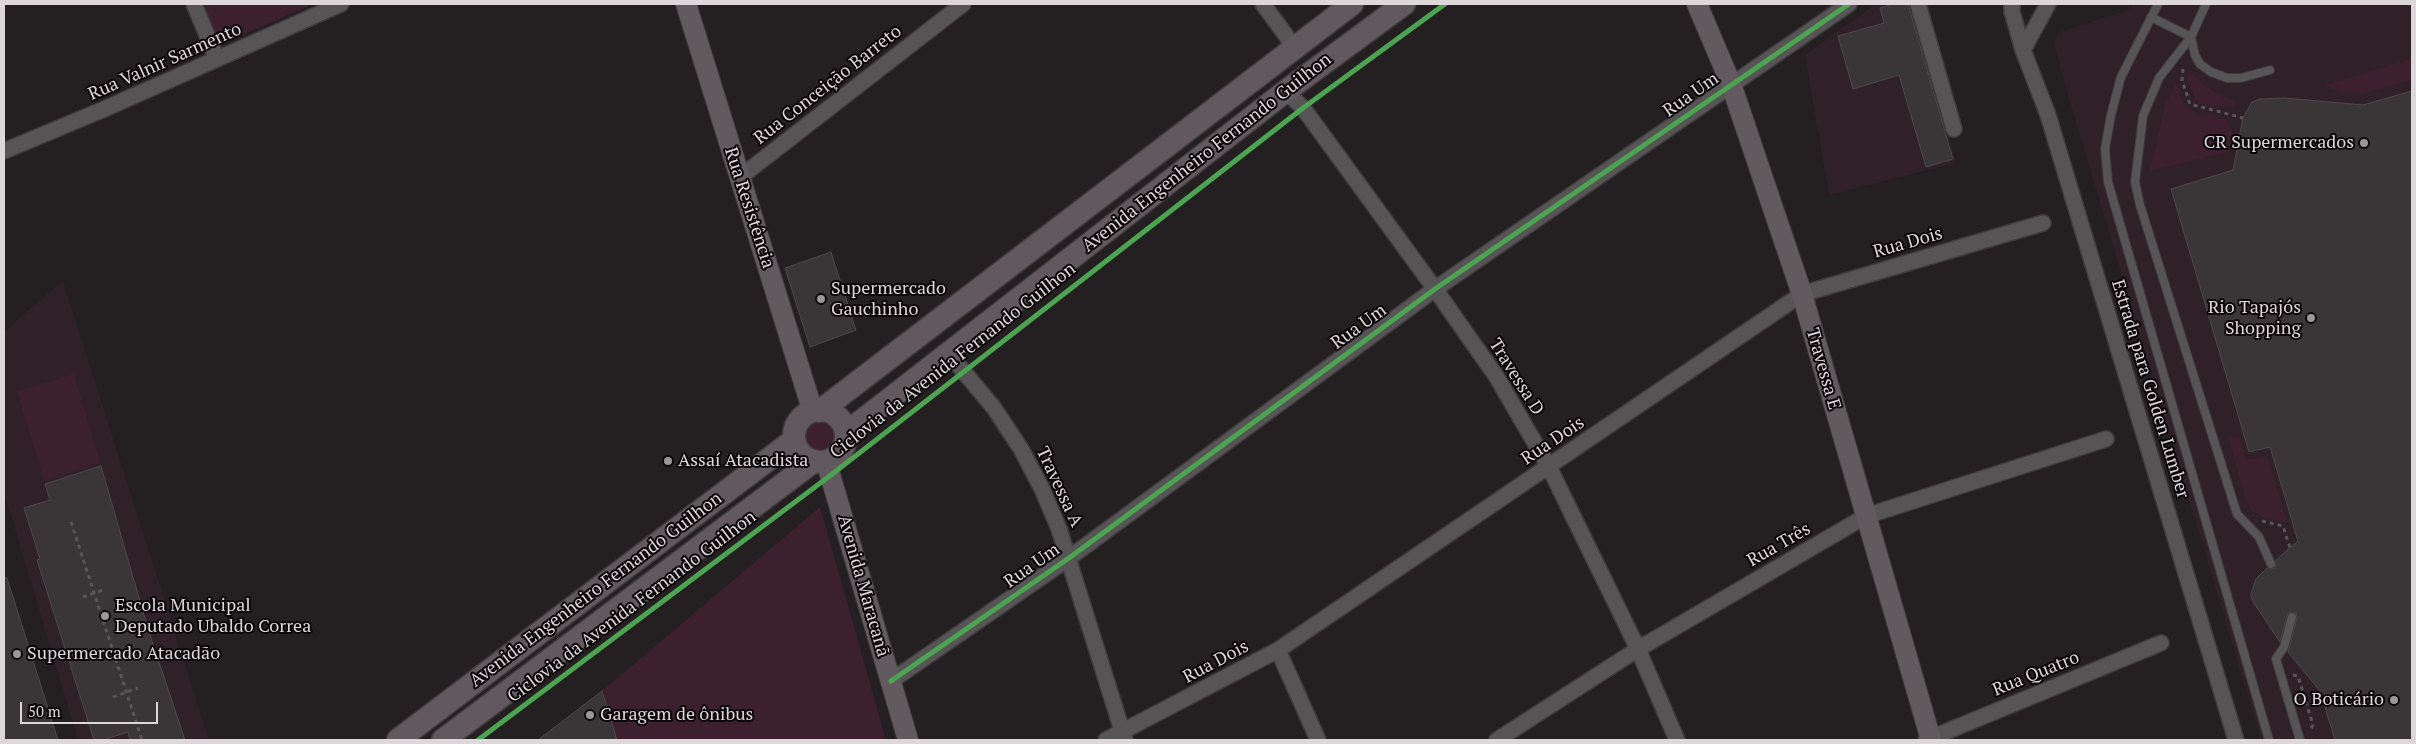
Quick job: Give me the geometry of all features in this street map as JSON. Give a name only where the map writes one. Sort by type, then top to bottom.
[{"type":"main road","name":"Avenida Engenheiro Fernando Guilhon","points":[[398,740],[794,440],[798,422],[817,411],[1352,4]]},
{"type":"main road","name":"Avenida Engenheiro Fernando Guilhon","points":[[443,740],[820,461],[842,451],[846,433],[1286,91],[1404,4]]},
{"type":"main road","points":[[817,411],[837,417],[846,433]]},
{"type":"main road","points":[[794,440],[803,456],[820,461]]},
{"type":"street","points":[[194,4],[217,59]]},
{"type":"street","name":"Rua Valnir Sarmento","points":[[4,152],[341,4]]},
{"type":"street","name":"Rua Resistência","points":[[686,4],[739,178],[817,411]]},
{"type":"street","name":"Rua Conceição Barreto","points":[[739,178],[963,4]]},
{"type":"street","points":[[1263,4],[1295,48]]},
{"type":"street","name":"Travessa E","points":[[1697,4],[1731,84],[1802,294],[1929,740]]},
{"type":"street","name":"Rua Um","points":[[891,681],[1068,558],[1435,288],[1849,4]]},
{"type":"street","points":[[1918,4],[1954,128]]},
{"type":"street","name":"Estrada para Golden Lumber","points":[[2012,4],[2012,12],[2023,50],[2048,115],[2236,740]]},
{"type":"street","points":[[2023,50],[2048,4]]},
{"type":"street","name":"Travessa D","points":[[1286,91],[1303,108],[1435,288],[1496,376],[1549,467],[1638,649],[1677,740]]},
{"type":"street","name":"Rua Dois","points":[[1106,740],[1124,736],[1278,650],[1802,294],[2043,223]]},
{"type":"street","name":"Travessa A","points":[[949,354],[994,408],[1021,449],[1042,488],[1059,529],[1124,736]]},
{"type":"street","name":"Rua Três","points":[[1497,740],[1638,649],[1866,516],[2106,439]]},
{"type":"street","name":"Avenida Maracanã","points":[[820,461],[891,681],[908,740]]},
{"type":"street","name":"Rua Quatro","points":[[1929,740],[2161,643]]},
{"type":"street","points":[[1278,650],[1318,740]]},
{"type":"lane","points":[[2158,4],[2121,77],[2110,115],[2105,149],[2108,182],[2269,740]]},
{"type":"lane","points":[[2206,4],[2191,37],[2159,78],[2143,116],[2135,182],[2140,205],[2237,514],[2259,537],[2271,564]]},
{"type":"lane","points":[[2151,17],[2191,37]]},
{"type":"lane","points":[[2191,37],[2195,55],[2200,64],[2211,72],[2227,78],[2241,78],[2270,70]]},
{"type":"lane","points":[[2292,618],[2284,647],[2276,659],[2300,740]]},
{"type":"path","points":[[2178,66],[2183,69],[2182,80],[2190,104],[2243,118]]},
{"type":"path","points":[[2258,520],[2283,526],[2290,548]]},
{"type":"path","points":[[71,522],[142,740]]},
{"type":"path","points":[[83,597],[104,590]]},
{"type":"path","points":[[113,697],[138,688]]},
{"type":"shaded area","points":[[198,4],[313,4],[217,46]]},
{"type":"shaded area","points":[[1875,4],[1910,4],[1956,163],[1829,195],[1805,55]]},
{"type":"shaded area","points":[[2131,4],[2412,4],[2412,740],[2261,740],[2069,99],[2054,43],[2059,32],[2132,9]]},
{"type":"shaded area","points":[[2412,59],[2412,80],[2363,94],[2341,93],[2324,85]]},
{"type":"shaded area","points":[[2190,70],[2205,86],[2218,95],[2235,101],[2234,106],[2213,107],[2196,101],[2187,80]]},
{"type":"shaded area","points":[[2177,82],[2183,104],[2200,115],[2211,114],[2226,119],[2234,135],[2234,144],[2228,152],[2150,171],[2165,105]]},
{"type":"shaded area","name":"Escola Municipal Deputado Ubaldo Correa","points":[[63,281],[209,740],[78,740],[4,492],[4,331]]},
{"type":"shaded area","points":[[74,374],[100,463],[44,481],[17,391]]},
{"type":"shaded area","points":[[818,421],[830,427],[836,439],[830,451],[818,457],[806,451],[800,439],[806,427]]},
{"type":"shaded area","points":[[2239,437],[2246,460],[2267,456],[2287,522],[2267,519],[2252,511],[2246,500],[2229,439]]},
{"type":"shaded area","points":[[820,507],[886,740],[617,740],[602,691]]},
{"type":"building","points":[[1893,4],[1908,4],[1953,159],[1926,167],[1899,75],[1853,89],[1838,36],[1884,23],[1880,8]]},
{"type":"building","name":"Rio Tapajós Shopping","points":[[2412,91],[2412,740],[2335,740],[2320,691],[2288,652],[2297,618],[2296,613],[2288,613],[2280,642],[2252,600],[2251,594],[2256,579],[2267,568],[2275,568],[2276,560],[2298,541],[2270,447],[2249,452],[2171,189],[2233,170],[2243,118],[2252,102],[2260,99],[2284,98],[2363,105]]},
{"type":"building","name":"Supermercado Gauchinho","points":[[831,252],[856,330],[810,347],[785,268]]},
{"type":"building","points":[[101,466],[148,629],[185,740],[130,740],[128,732],[103,740],[94,740],[37,560],[40,559],[24,508],[50,500],[45,484]]},
{"type":"building","name":"Supermercado Atacadão","points":[[4,578],[7,578],[58,740],[4,740]]},
{"type":"building","name":"Garagem de ônibus","points":[[602,691],[617,740],[538,740]]},
{"type":"cycle path","name":"Ciclovia da Avenida Fernando Guilhon","points":[[478,740],[831,475],[1303,108],[1445,4]]},
{"type":"cycle path","points":[[891,681],[1069,558],[1435,289],[1849,4]]},
{"type":"place","name":"CR Supermercados","points":[[2364,143]]},
{"type":"place","name":"Supermercado Gauchinho","points":[[821,299]]},
{"type":"place","name":"Rio Tapajós Shopping","points":[[2311,318]]},
{"type":"place","name":"Assaí Atacadista","points":[[668,461]]},
{"type":"place","name":"Escola Municipal Deputado Ubaldo Correa","points":[[105,616]]},
{"type":"place","name":"Supermercado Atacadão","points":[[17,654]]},
{"type":"place","name":"O Boticário","points":[[2394,700]]},
{"type":"place","name":"Garagem de ônibus","points":[[590,715]]}]
